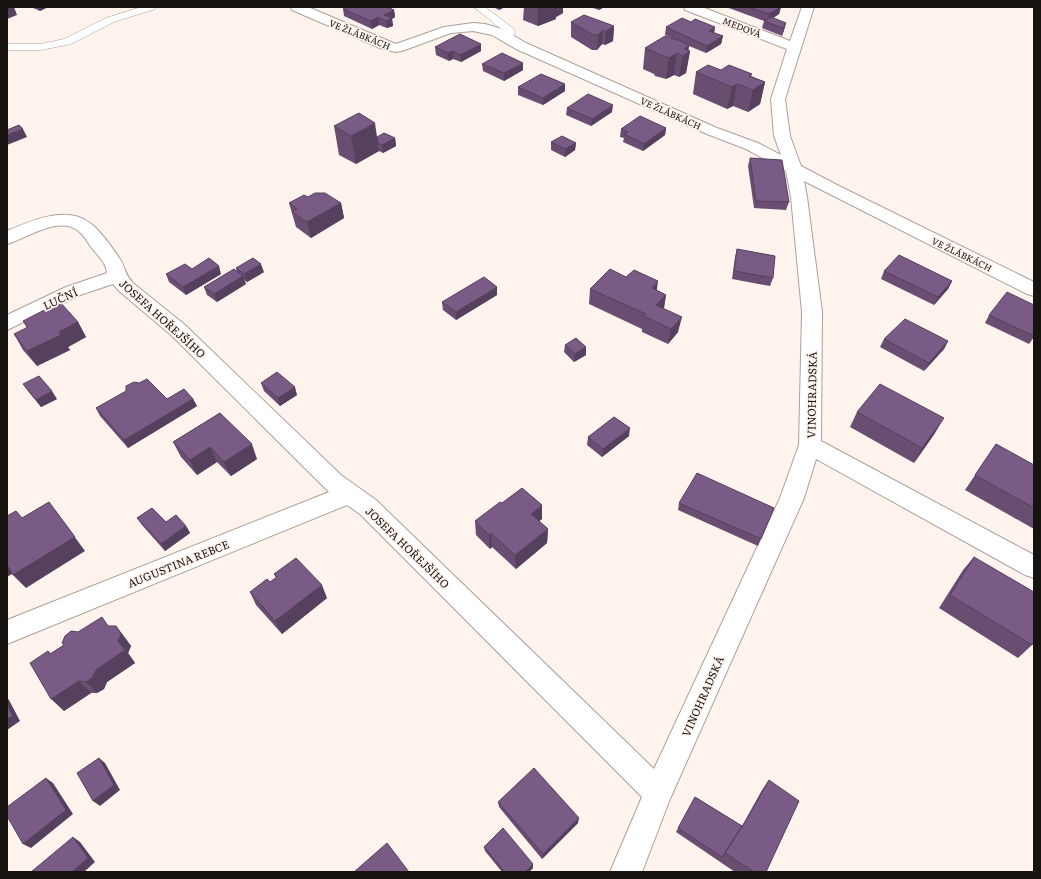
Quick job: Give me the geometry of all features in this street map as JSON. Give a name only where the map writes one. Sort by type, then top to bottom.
[{"type":"street","name":"VE ŽLÁBKÁCH","points":[[297,7],[395,48],[402,47],[462,26],[485,28],[497,32],[521,46],[712,131],[752,146],[833,190],[1034,290]]},
{"type":"street","name":"MEDOVÁ","points":[[690,7],[794,47]]},
{"type":"street","name":"VINOHRADSKÁ","points":[[626,872],[658,793],[792,498],[810,445],[812,312],[799,197],[793,167],[782,136],[778,99],[808,7]]},
{"type":"street","points":[[7,238],[33,227],[55,221],[71,221],[83,226],[116,266],[116,276]]},
{"type":"street","name":"LUČNÍ","points":[[7,323],[73,291],[116,276]]},
{"type":"street","name":"JOSEFA HOŘEJŠÍHO","points":[[116,276],[126,287],[178,330],[333,482],[368,507],[658,793]]},
{"type":"street","points":[[810,445],[1034,566]]},
{"type":"street","name":"AUGUSTINA REBCE","points":[[7,632],[349,494]]},
{"type":"lane","points":[[7,47],[41,47],[67,42],[110,20],[151,7]]},
{"type":"lane","points":[[479,7],[510,31],[509,39]]},
{"type":"building","points":[[347,7],[387,7],[394,10],[384,15],[392,18],[386,21],[378,17],[371,21],[343,9]]},
{"type":"building","points":[[748,7],[781,7],[769,14]]},
{"type":"building","points":[[584,15],[614,26],[606,31],[603,30],[598,35],[593,35],[571,22]]},
{"type":"building","points":[[771,17],[786,23],[783,28],[764,21]]},
{"type":"building","points":[[682,18],[691,22],[695,19],[715,27],[709,31],[723,36],[707,46],[666,27]]},
{"type":"building","points":[[460,34],[481,44],[460,55],[453,51],[448,53],[435,47]]},
{"type":"building","points":[[665,36],[681,41],[689,46],[684,49],[690,51],[683,56],[677,53],[669,58],[645,48]]},
{"type":"building","points":[[502,53],[523,63],[504,73],[482,64]]},
{"type":"building","points":[[708,65],[721,70],[729,65],[752,74],[749,76],[765,82],[753,90],[737,84],[732,87],[696,72]]},
{"type":"building","points":[[541,74],[565,84],[543,98],[518,87]]},
{"type":"building","points":[[588,94],[613,105],[592,119],[567,108]]},
{"type":"building","points":[[359,113],[375,123],[351,136],[334,126]]},
{"type":"building","points":[[640,116],[666,128],[644,144],[624,134],[628,132],[621,129]]},
{"type":"building","points":[[19,125],[23,129],[7,135],[7,130]]},
{"type":"building","points":[[384,133],[395,138],[382,145],[378,143],[377,137]]},
{"type":"building","points":[[562,136],[576,143],[565,149],[551,142]]},
{"type":"building","points":[[750,158],[782,160],[789,202],[756,201]]},
{"type":"building","points":[[315,193],[325,193],[341,203],[307,222],[292,212],[297,209],[289,203],[304,195],[308,197]]},
{"type":"building","points":[[737,249],[775,256],[773,278],[734,271]]},
{"type":"building","points":[[899,255],[952,281],[938,297],[884,271]]},
{"type":"building","points":[[209,258],[219,266],[183,287],[166,274],[185,264],[192,269]]},
{"type":"building","points":[[253,258],[261,264],[244,274],[236,268]]},
{"type":"building","points":[[234,269],[243,276],[214,294],[204,287]]},
{"type":"building","points":[[610,269],[626,277],[634,270],[658,281],[652,288],[666,295],[656,305],[682,317],[671,329],[644,316],[646,314],[590,289]]},
{"type":"building","points":[[484,277],[497,287],[456,312],[442,302]]},
{"type":"building","points":[[1007,292],[1034,305],[1034,336],[989,315]]},
{"type":"building","points":[[60,302],[78,322],[59,332],[61,335],[27,351],[14,334],[28,327],[23,321]]},
{"type":"building","points":[[905,319],[948,341],[929,363],[884,339]]},
{"type":"building","points":[[576,338],[586,347],[575,354],[565,345]]},
{"type":"building","points":[[277,372],[295,387],[278,398],[261,383]]},
{"type":"building","points":[[39,376],[52,391],[36,400],[23,384]]},
{"type":"building","points":[[147,379],[167,399],[184,389],[193,399],[124,440],[96,408],[126,391],[126,386],[134,382],[139,383]]},
{"type":"building","points":[[880,384],[944,418],[922,448],[857,412]]},
{"type":"building","points":[[220,413],[252,444],[224,462],[210,447],[190,460],[173,442]]},
{"type":"building","points":[[614,417],[630,428],[603,449],[588,437]]},
{"type":"building","points":[[996,444],[1034,465],[1034,508],[975,475]]},
{"type":"building","points":[[697,473],[774,508],[761,539],[679,503]]},
{"type":"building","points":[[522,488],[542,505],[531,514],[548,529],[515,555],[491,533],[489,535],[475,521]]},
{"type":"building","points":[[49,502],[75,537],[13,575],[7,565],[7,516],[16,511],[22,518]]},
{"type":"building","points":[[152,508],[166,522],[176,515],[186,526],[161,544],[137,518]]},
{"type":"building","points":[[974,557],[1034,592],[1034,640],[1032,645],[950,595]]},
{"type":"building","points":[[296,558],[322,585],[275,621],[250,592],[267,579],[270,582],[277,577],[274,574]]},
{"type":"building","points":[[102,617],[108,626],[116,626],[121,634],[118,641],[125,650],[96,670],[93,677],[86,682],[79,681],[51,699],[30,663],[48,651],[50,654],[64,645],[62,643],[65,636],[71,631],[78,632]]},
{"type":"building","points":[[7,704],[13,716],[7,719]]},
{"type":"building","points":[[99,758],[114,785],[93,801],[77,773]]},
{"type":"building","points":[[534,768],[579,818],[543,854],[498,802]]},
{"type":"building","points":[[46,778],[66,810],[23,844],[7,816],[7,807]]},
{"type":"building","points":[[769,780],[799,801],[766,872],[754,872],[725,853]]},
{"type":"building","points":[[695,797],[742,826],[722,857],[678,828]]},
{"type":"building","points":[[503,828],[533,864],[525,872],[505,872],[484,847]]},
{"type":"building","points":[[73,837],[88,858],[72,872],[31,872]]},
{"type":"building","points":[[387,843],[409,872],[354,872]]}]
